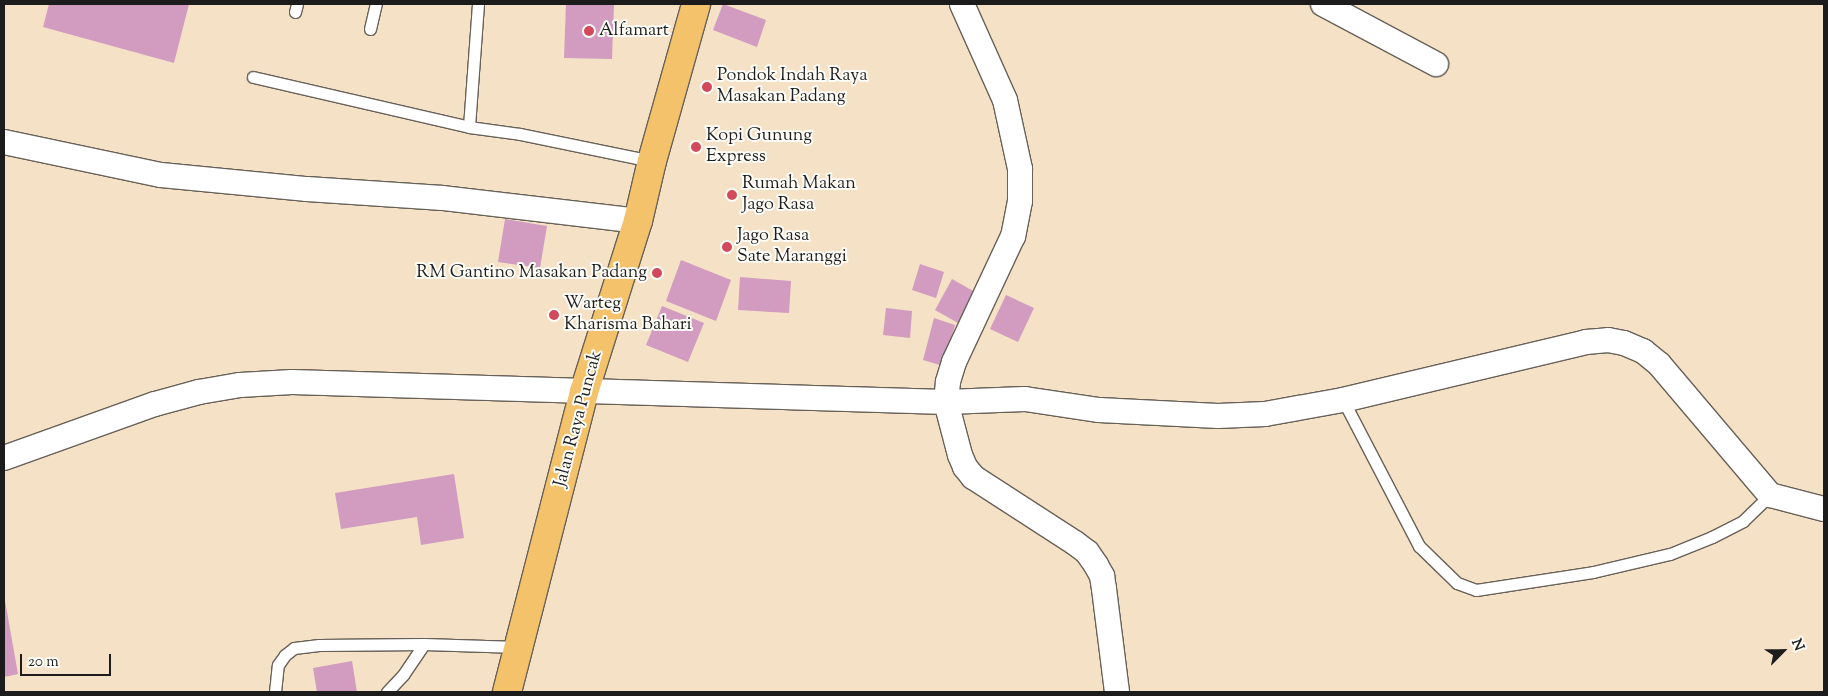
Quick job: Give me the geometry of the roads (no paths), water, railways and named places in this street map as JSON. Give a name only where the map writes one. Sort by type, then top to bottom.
[{"type":"highway","name":"Jalan Raya Puncak","points":[[507,692],[584,392],[638,221],[652,161],[696,4]]},
{"type":"street","points":[[962,4],[1005,100],[1020,169],[1020,201],[1013,236],[954,362],[948,382],[946,402],[960,455],[965,467],[973,477],[1075,543],[1087,552],[1096,565],[1104,590],[1117,692]]},
{"type":"street","points":[[1323,4],[1436,64]]},
{"type":"street","points":[[4,142],[161,174],[307,189],[443,198],[638,221]]},
{"type":"street","points":[[4,458],[155,404],[199,392],[240,385],[292,382],[946,402],[1024,399],[1099,410],[1218,416],[1266,414],[1343,400],[1586,342],[1608,340],[1643,351],[1659,364],[1770,495],[1824,509]]},
{"type":"lane","points":[[370,29],[376,4]]},
{"type":"lane","points":[[469,127],[478,4]]},
{"type":"lane","points":[[253,76],[469,127],[520,134],[652,161]]},
{"type":"lane","points":[[1343,400],[1419,546],[1457,583],[1476,590],[1593,572],[1670,554],[1712,537],[1743,521],[1770,495]]},
{"type":"lane","points":[[275,692],[278,665],[285,655],[294,648],[319,645],[424,644],[519,647]]},
{"type":"lane","points":[[387,692],[403,675],[424,644]]},
{"type":"place","name":"Alfamart","points":[[589,31]]},
{"type":"place","name":"Pondok Indah Raya Masakan Padang","points":[[707,87]]},
{"type":"place","name":"Kopi Gunung Express","points":[[696,147]]},
{"type":"place","name":"Rumah Makan Jago Rasa","points":[[732,195]]},
{"type":"place","name":"Jago Rasa Sate Maranggi","points":[[727,247]]},
{"type":"place","name":"RM Gantino Masakan Padang","points":[[657,273]]},
{"type":"place","name":"Warteg Kharisma Bahari","points":[[554,315]]}]
